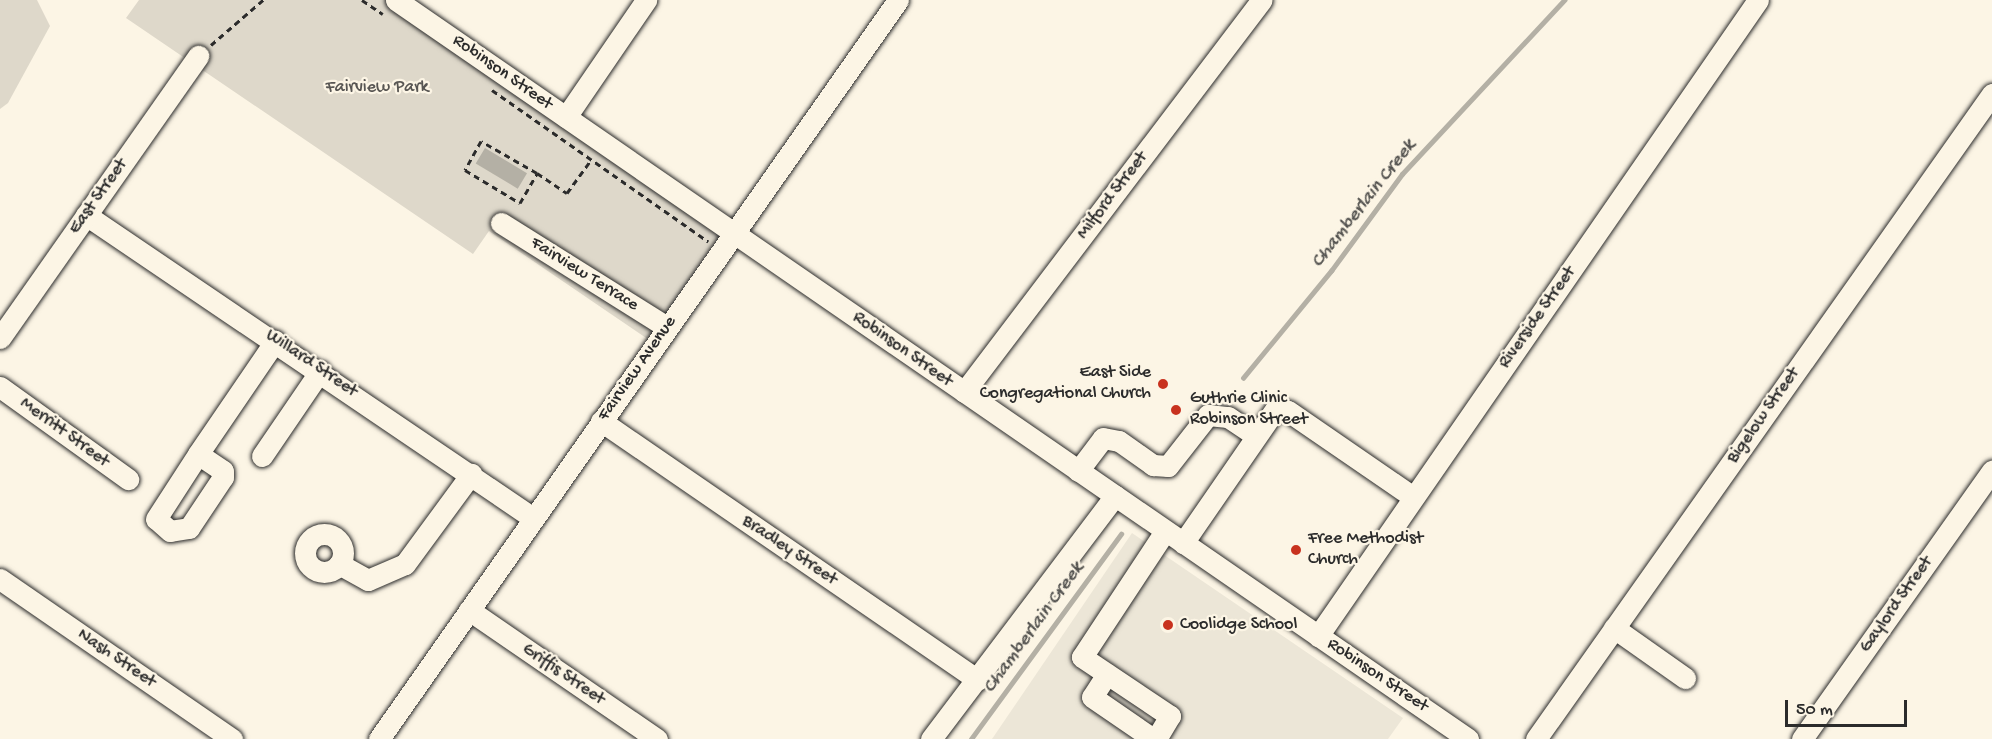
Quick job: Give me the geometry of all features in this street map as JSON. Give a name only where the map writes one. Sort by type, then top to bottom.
[{"type":"street","points":[[566,117],[646,0]]},
{"type":"street","name":"Fairview Avenue","points":[[379,739],[898,0]]},
{"type":"street","name":"Milford Street","points":[[964,392],[1262,0]]},
{"type":"street","name":"Riverside Street","points":[[1318,636],[1758,0]]},
{"type":"street","name":"Robinson Street","points":[[397,6],[566,117],[1468,739]]},
{"type":"street","name":"East Street","points":[[0,338],[198,56]]},
{"type":"street","name":"Bigelow Street","points":[[1536,739],[1992,94]]},
{"type":"street","name":"Willard Street","points":[[86,215],[320,371],[533,518]]},
{"type":"street","name":"Fairview Terrace","points":[[501,223],[667,327]]},
{"type":"street","points":[[198,454],[275,341]]},
{"type":"street","points":[[262,456],[320,371]]},
{"type":"street","name":"Merritt Street","points":[[0,387],[128,479]]},
{"type":"street","points":[[1183,543],[1255,435],[1276,408],[1288,411],[1413,497]]},
{"type":"street","points":[[1078,471],[1103,438],[1119,441],[1153,465],[1168,466],[1208,415],[1228,417],[1255,435]]},
{"type":"street","name":"Bradley Street","points":[[601,421],[978,680]]},
{"type":"street","name":"Gaylord Street","points":[[1802,739],[1992,471]]},
{"type":"street","points":[[339,564],[368,580],[405,564],[471,474]]},
{"type":"street","points":[[931,739],[978,680],[1115,496]]},
{"type":"street","points":[[1107,674],[1092,697],[1155,739],[1170,716],[1082,657],[1165,531]]},
{"type":"street","name":"Nash Street","points":[[0,579],[232,739]]},
{"type":"street","name":"Griffis Street","points":[[469,610],[657,739]]},
{"type":"street","points":[[1614,628],[1686,678]]},
{"type":"path","points":[[198,56],[263,0]]},
{"type":"path","points":[[362,0],[397,6]]},
{"type":"path","points":[[486,87],[721,251]]},
{"type":"path","points":[[537,173],[520,203],[465,170],[481,141],[537,173],[567,194],[591,160]]},
{"type":"shaded area","points":[[485,148],[527,173],[518,189],[476,163]]},
{"type":"shaded area","name":"Coolidge School","points":[[1132,533],[1403,718],[1388,739],[992,739]]},
{"type":"green space","points":[[0,0],[37,0],[50,26],[8,103],[0,109]]},
{"type":"green space","name":"Fairview Park","points":[[139,0],[396,0],[734,234],[655,344],[489,231],[473,254],[126,18]]},
{"type":"waterway","name":"Chamberlain Creek","points":[[1243,378],[1331,271],[1402,174],[1564,0]]},
{"type":"waterway","name":"Chamberlain Creek","points":[[971,739],[1121,534]]},
{"type":"place","name":"East Side Congregational Church","points":[[1163,384]]},
{"type":"place","name":"Guthrie Clinic Robinson Street","points":[[1176,410]]},
{"type":"place","name":"Free Methodist Church","points":[[1296,550]]},
{"type":"place","name":"Coolidge School","points":[[1168,625]]}]
